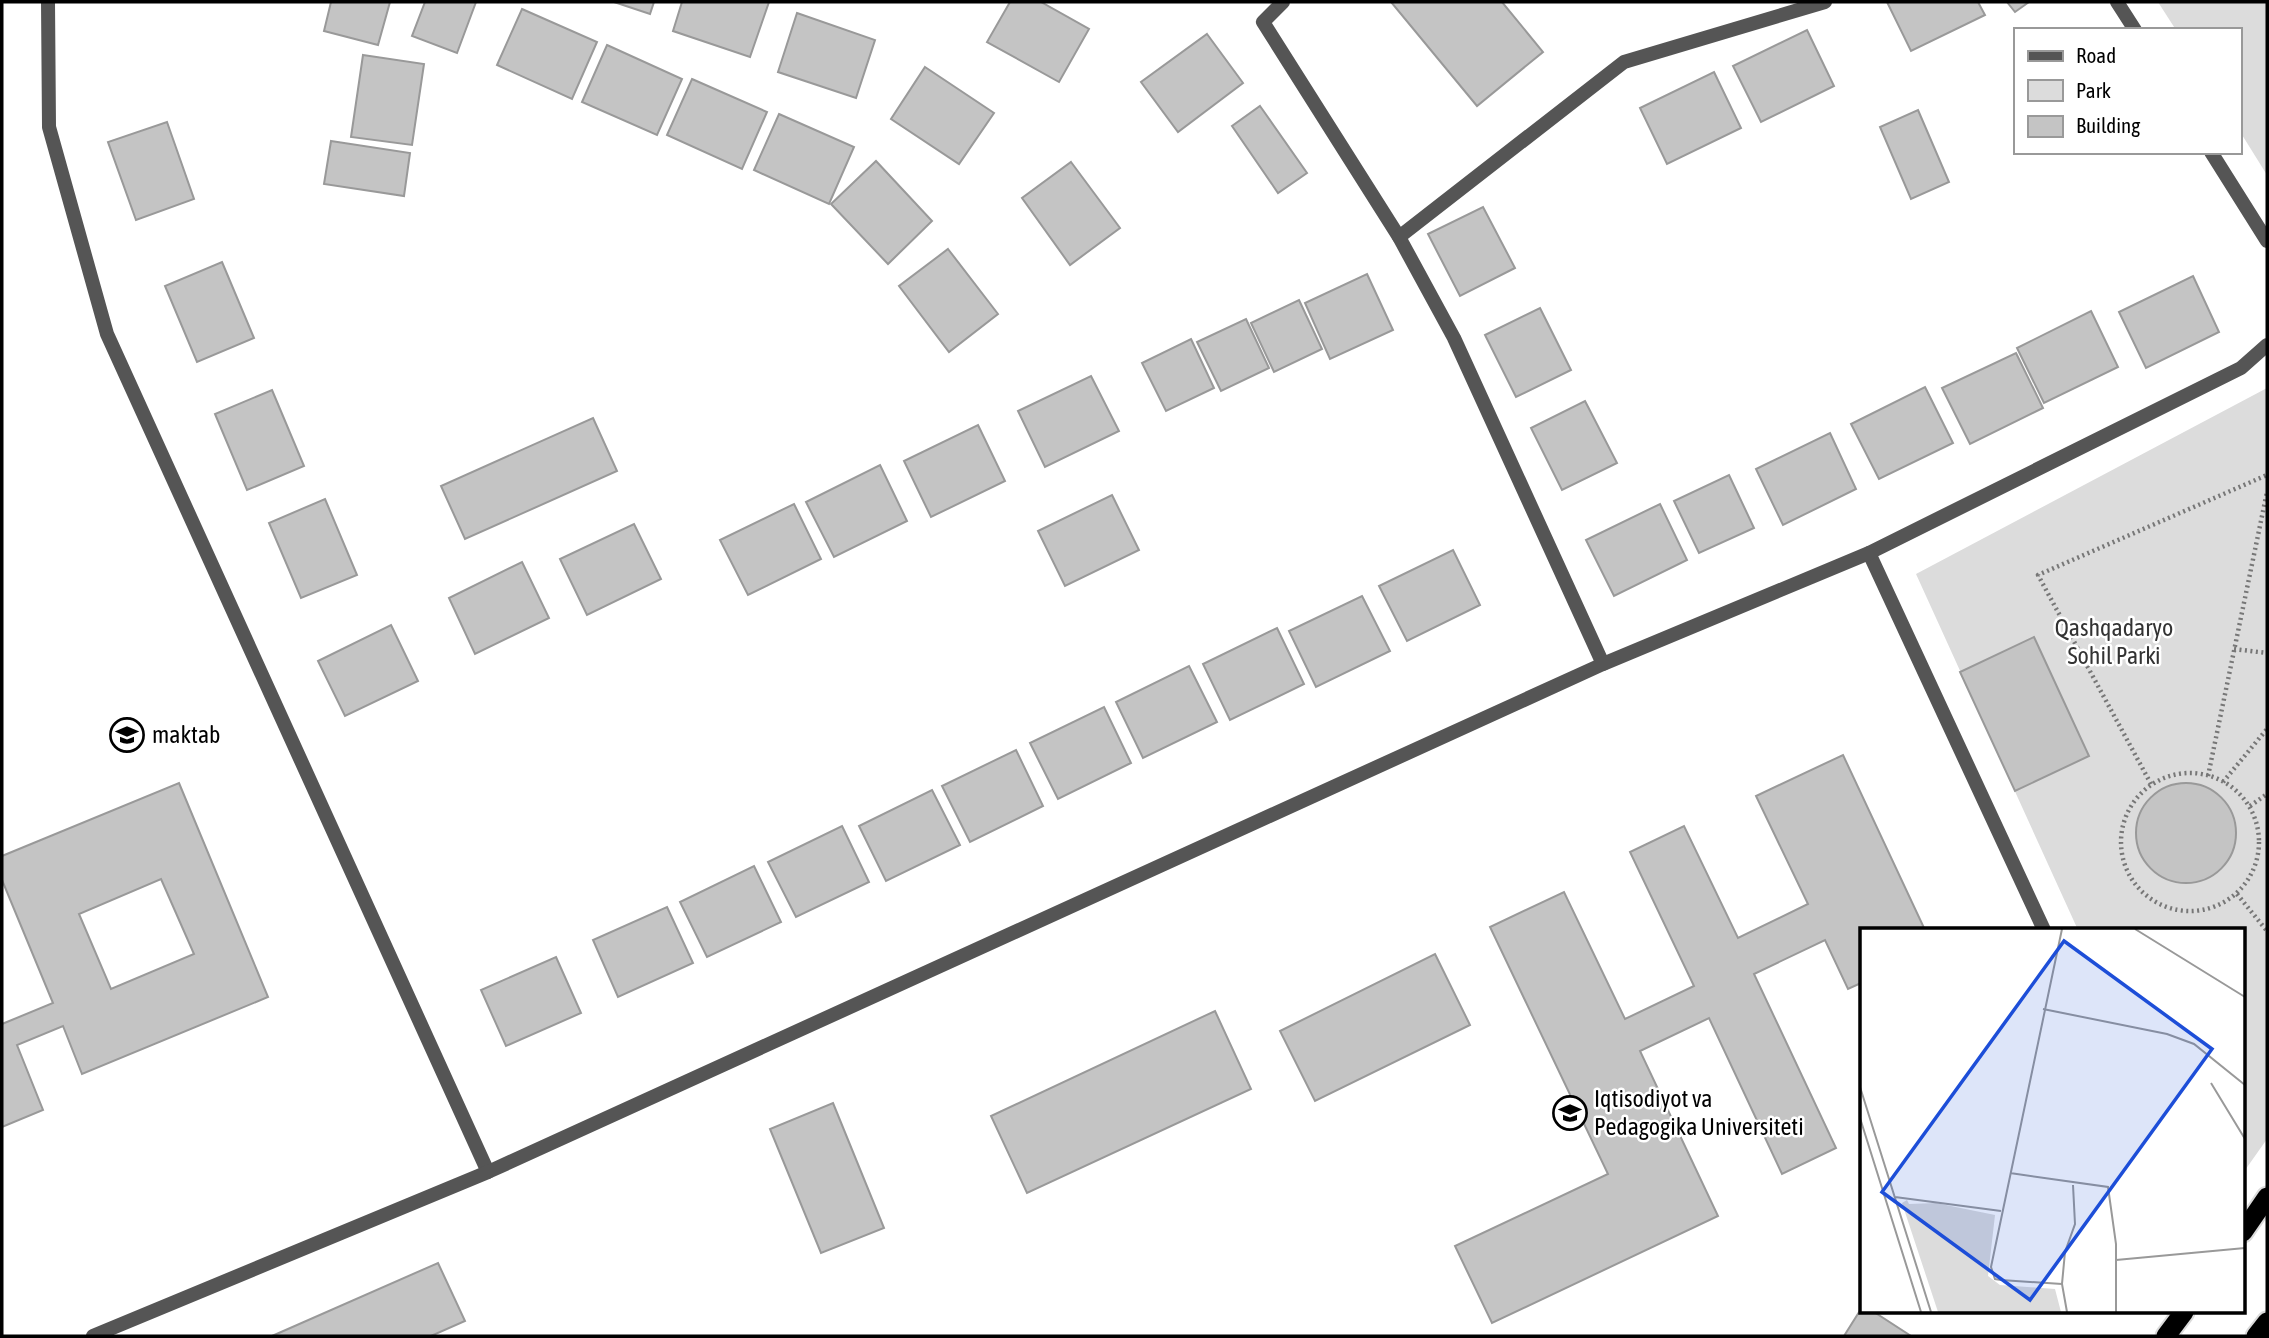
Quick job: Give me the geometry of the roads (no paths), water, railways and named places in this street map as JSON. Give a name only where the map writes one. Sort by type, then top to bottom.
[{"type":"highway","points":[[2244,1231],[2267,1197]]},
{"type":"highway","points":[[2166,1336],[2182,1314]]},
{"type":"highway","points":[[2256,1336],[2267,1322]]},
{"type":"street","points":[[48,2],[49,127],[107,334],[488,1172]]},
{"type":"street","points":[[1283,2],[1263,22],[1399,237],[1454,338],[1603,664]]},
{"type":"street","points":[[1399,237],[1624,62],[1825,2]]},
{"type":"street","points":[[2117,2],[2134,28]]},
{"type":"street","points":[[2212,154],[2267,241]]},
{"type":"street","points":[[93,1336],[488,1172],[1603,664],[1869,553],[2241,368],[2267,345]]},
{"type":"street","points":[[1869,553],[2043,928]]},
{"type":"place","name":"maktab","points":[[127,735]]},
{"type":"place","name":"Iqtisodiyot va Pedagogika Universiteti","points":[[1570,1113]]},
{"type":"park label","name":"Qashqadaryo Sohil Parki","points":[[2114,642]]}]
